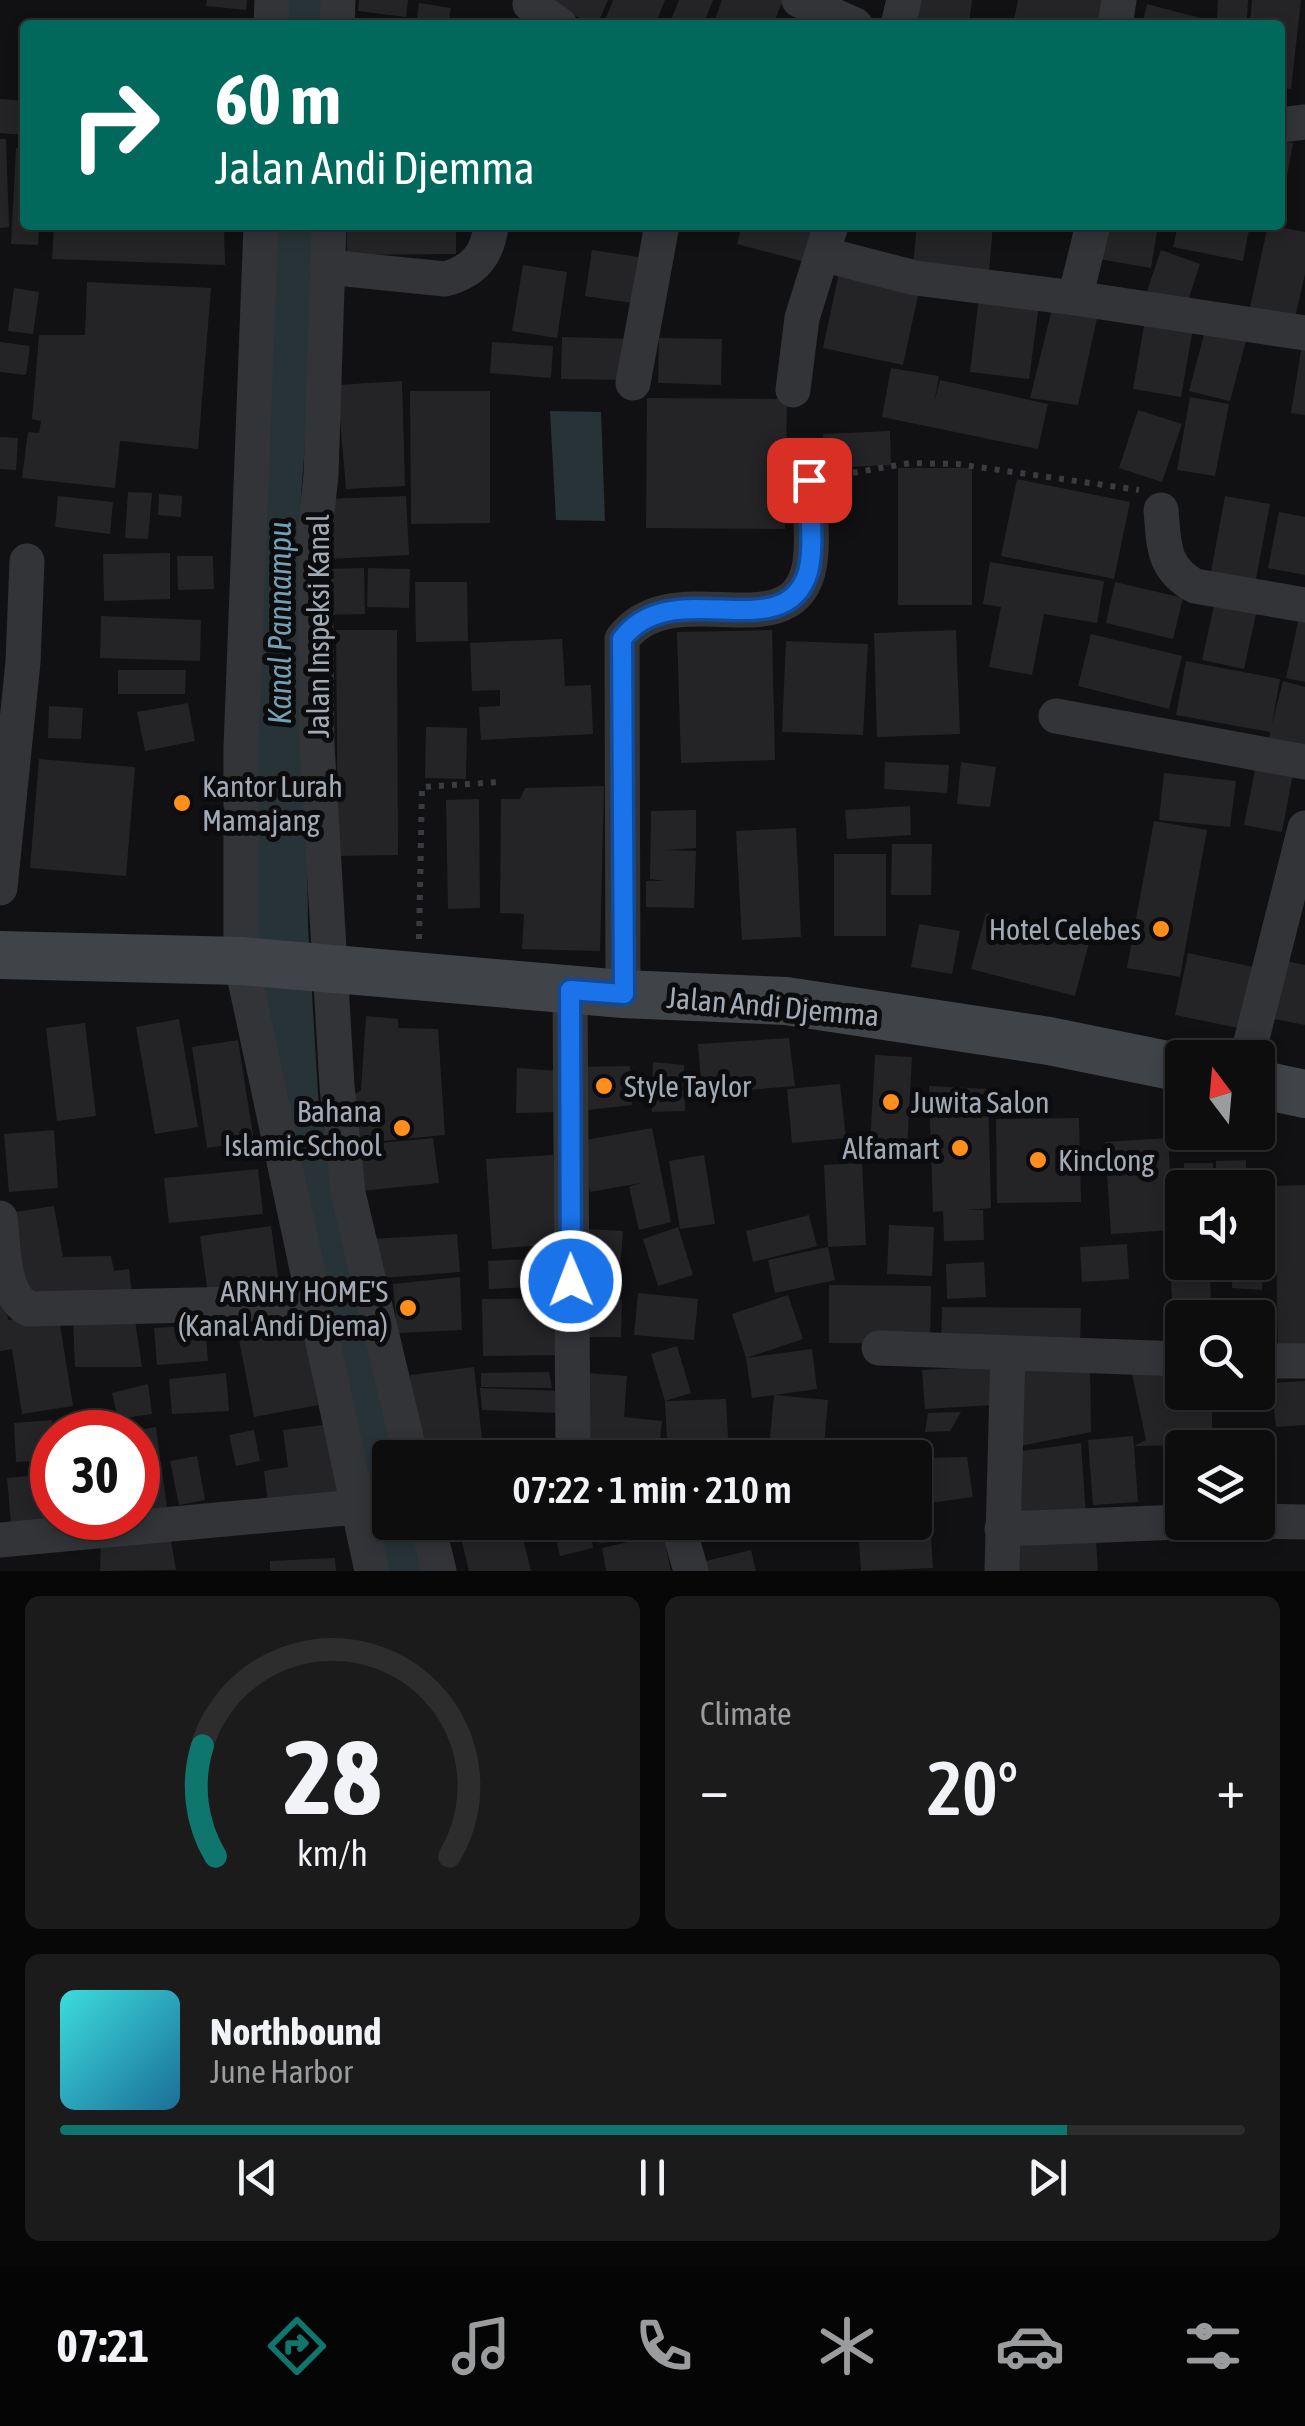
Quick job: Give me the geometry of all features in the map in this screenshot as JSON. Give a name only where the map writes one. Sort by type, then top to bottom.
[{"type":"main road","name":"Jalan Andi Djemma","points":[[0,955],[322,966],[570,990],[820,1006],[1049,1041],[1165,1065]]},
{"type":"main road","points":[[1275,1088],[1305,1094]]},
{"type":"street","points":[[799,0],[844,20]]},
{"type":"street","points":[[528,1],[553,20]]},
{"type":"street","points":[[261,230],[241,748],[247,962],[312,1302],[372,1571]]},
{"type":"street","name":"Jalan Inspeksi Kanal","points":[[329,230],[322,475],[315,531],[322,966],[348,1193],[408,1440]]},
{"type":"street","points":[[327,267],[432,281],[445,279],[462,274],[482,258],[490,230]]},
{"type":"street","points":[[633,383],[661,230]]},
{"type":"street","points":[[1075,298],[1092,230]]},
{"type":"street","points":[[793,390],[794,356],[827,240],[914,278],[1075,298],[1305,334]]},
{"type":"street","points":[[624,994],[622,639],[646,616],[662,610],[746,612],[790,600],[801,590],[809,568],[809,480]]},
{"type":"street","points":[[1161,510],[1164,556],[1180,578],[1194,586],[1305,606]]},
{"type":"street","points":[[0,888],[23,662],[26,561]]},
{"type":"street","points":[[1056,716],[1305,762]]},
{"type":"street","points":[[1252,1040],[1305,828]]},
{"type":"street","points":[[570,990],[573,1440]]},
{"type":"street","points":[[0,1218],[9,1284],[21,1305],[29,1309],[312,1302]]},
{"type":"street","points":[[879,1348],[1165,1359]]},
{"type":"street","points":[[1002,1571],[1008,1354]]},
{"type":"street","points":[[1275,1361],[1305,1362]]},
{"type":"street","points":[[0,1540],[356,1508]]},
{"type":"street","points":[[1275,1521],[1305,1522]]},
{"type":"street","points":[[1002,1529],[1165,1523]]},
{"type":"street","points":[[431,1540],[439,1571]]},
{"type":"street","points":[[682,1540],[690,1571]]},
{"type":"path","points":[[809,480],[910,462],[957,464],[1136,488],[1155,498],[1161,510]]},
{"type":"path","points":[[418,975],[422,787],[500,782]]},
{"type":"water","points":[[286,0],[332,0],[331,20],[285,20]]},
{"type":"water","name":"Kanal Pannampu","points":[[274,230],[321,230],[298,537],[306,725],[308,927],[319,1110],[401,1440],[372,1440],[372,1493],[252,943]]},
{"type":"water","points":[[550,411],[601,412],[605,521],[556,520]]},
{"type":"water","points":[[382,1540],[425,1540],[433,1571],[389,1571]]},
{"type":"building","points":[[207,0],[247,0],[246,10],[206,6]]},
{"type":"building","points":[[359,0],[408,0],[406,17],[358,11]]},
{"type":"building","points":[[538,0],[608,0],[599,20],[585,20]]},
{"type":"building","points":[[613,0],[665,0],[657,20],[605,20]]},
{"type":"building","points":[[679,0],[713,0],[705,20],[671,20]]},
{"type":"building","points":[[722,0],[783,0],[775,20],[715,20]]},
{"type":"building","points":[[914,0],[972,0],[970,20],[912,20]]},
{"type":"building","points":[[1018,0],[1108,0],[1104,20],[1014,20]]},
{"type":"building","points":[[1218,0],[1248,0],[1247,19],[1217,18]]},
{"type":"building","points":[[1252,0],[1301,0],[1291,89],[1285,88],[1285,20],[1250,20]]},
{"type":"building","points":[[419,3],[451,8],[449,20],[417,20]]},
{"type":"building","points":[[1147,4],[1208,20],[1143,20]]},
{"type":"building","points":[[0,99],[20,101],[20,135],[0,133]]},
{"type":"building","points":[[0,139],[6,139],[9,227],[0,228]]},
{"type":"building","points":[[1285,142],[1293,143],[1285,187]]},
{"type":"building","points":[[16,148],[20,148],[20,230],[39,230],[38,245],[11,244]]},
{"type":"building","points":[[54,230],[224,230],[225,265],[52,259]]},
{"type":"building","points":[[347,230],[456,230],[456,254],[347,255]]},
{"type":"building","points":[[741,230],[813,230],[805,262],[737,244]]},
{"type":"building","points":[[916,230],[993,230],[989,272],[913,264]]},
{"type":"building","points":[[1098,230],[1157,230],[1151,268],[1093,258]]},
{"type":"building","points":[[1177,230],[1249,230],[1243,261],[1173,247]]},
{"type":"building","points":[[1267,230],[1305,232],[1305,274],[1294,322],[1249,312]]},
{"type":"building","points":[[592,250],[645,258],[639,304],[585,296]]},
{"type":"building","points":[[1161,250],[1200,264],[1187,304],[1147,291]]},
{"type":"building","points":[[523,265],[567,272],[557,338],[512,331]]},
{"type":"building","points":[[839,273],[919,291],[903,365],[823,348]]},
{"type":"building","points":[[87,282],[211,288],[198,449],[120,441],[115,488],[22,478],[28,432],[39,433],[41,421],[32,419],[39,335],[85,335]]},
{"type":"building","points":[[14,288],[39,292],[33,334],[8,331]]},
{"type":"building","points":[[979,297],[1039,305],[1029,379],[970,372]]},
{"type":"building","points":[[1053,305],[1098,314],[1078,405],[1030,398]]},
{"type":"building","points":[[1145,320],[1193,328],[1181,397],[1133,389]]},
{"type":"building","points":[[1206,327],[1247,337],[1230,401],[1189,391]]},
{"type":"building","points":[[562,337],[633,339],[631,380],[561,379]]},
{"type":"building","points":[[659,338],[722,339],[721,385],[658,383]]},
{"type":"building","points":[[1305,339],[1305,415],[1291,413]]},
{"type":"building","points":[[0,342],[30,346],[26,375],[0,372]]},
{"type":"building","points":[[492,342],[553,346],[551,378],[490,373]]},
{"type":"building","points":[[891,368],[939,376],[934,403],[940,380],[1048,404],[1038,449],[882,417]]},
{"type":"building","points":[[402,381],[405,486],[346,489],[337,385]]},
{"type":"building","points":[[410,391],[490,391],[490,523],[411,524]]},
{"type":"building","points":[[1190,397],[1229,404],[1215,476],[1177,470]]},
{"type":"building","points":[[647,398],[787,399],[785,529],[646,528]]},
{"type":"building","points":[[1138,410],[1182,424],[1162,482],[1119,468]]},
{"type":"building","points":[[890,431],[891,465],[824,468],[823,434]]},
{"type":"building","points":[[0,437],[18,438],[16,470],[0,469]]},
{"type":"building","points":[[898,468],[972,468],[972,605],[898,605]]},
{"type":"building","points":[[1017,479],[1130,502],[1114,579],[1001,556]]},
{"type":"building","points":[[128,492],[152,493],[148,539],[125,538]]},
{"type":"building","points":[[159,494],[182,496],[181,517],[158,515]]},
{"type":"building","points":[[58,496],[113,502],[110,534],[55,527]]},
{"type":"building","points":[[406,496],[409,555],[327,559],[325,499]]},
{"type":"building","points":[[1225,496],[1270,504],[1256,579],[1211,572]]},
{"type":"building","points":[[1279,512],[1305,517],[1305,575],[1268,568]]},
{"type":"building","points":[[170,553],[170,599],[104,601],[103,554]]},
{"type":"building","points":[[177,556],[213,556],[214,589],[178,590]]},
{"type":"building","points":[[990,562],[1104,581],[1097,623],[1044,614],[1032,675],[989,667],[1001,607],[983,604]]},
{"type":"building","points":[[364,568],[365,614],[325,615],[324,569]]},
{"type":"building","points":[[368,568],[410,569],[409,608],[367,607]]},
{"type":"building","points":[[415,582],[467,582],[468,641],[416,642]]},
{"type":"building","points":[[1115,582],[1183,598],[1173,639],[1106,623]]},
{"type":"building","points":[[1216,597],[1258,605],[1244,669],[1202,660]]},
{"type":"building","points":[[1301,608],[1305,609],[1305,682],[1286,678]]},
{"type":"building","points":[[101,616],[201,620],[200,661],[100,658]]},
{"type":"building","points":[[336,630],[397,630],[398,855],[338,856]]},
{"type":"building","points":[[772,630],[775,760],[681,763],[677,632]]},
{"type":"building","points":[[956,630],[960,734],[877,737],[874,633]]},
{"type":"building","points":[[1091,634],[1182,656],[1169,709],[1078,686]]},
{"type":"building","points":[[562,639],[565,686],[591,685],[593,734],[481,740],[479,707],[500,706],[500,690],[472,691],[470,643]]},
{"type":"building","points":[[786,641],[868,644],[863,735],[782,732]]},
{"type":"building","points":[[1186,661],[1280,679],[1272,724],[1283,681],[1305,687],[1305,748],[1269,739],[1270,732],[1176,715]]},
{"type":"building","points":[[118,670],[186,670],[185,694],[118,694]]},
{"type":"building","points":[[188,703],[195,741],[145,751],[137,712]]},
{"type":"building","points":[[49,706],[83,708],[81,739],[48,738]]},
{"type":"building","points":[[426,727],[467,728],[466,779],[425,778]]},
{"type":"building","points":[[39,759],[135,767],[126,876],[30,868]]},
{"type":"building","points":[[1257,760],[1294,768],[1282,832],[1244,825]]},
{"type":"building","points":[[885,762],[949,765],[947,793],[884,789]]},
{"type":"building","points":[[961,762],[996,767],[990,807],[957,804]]},
{"type":"building","points":[[1164,773],[1236,781],[1230,827],[1159,820]]},
{"type":"building","points":[[604,786],[600,951],[522,949],[524,914],[500,913],[501,799],[520,799],[525,788]]},
{"type":"building","points":[[479,799],[480,908],[448,909],[446,800]]},
{"type":"building","points":[[910,806],[911,835],[847,839],[845,810]]},
{"type":"building","points":[[696,810],[696,848],[667,850],[696,851],[694,908],[646,907],[646,881],[665,881],[650,879],[651,811]]},
{"type":"building","points":[[1154,821],[1207,830],[1180,977],[1127,968]]},
{"type":"building","points":[[796,828],[801,937],[742,940],[736,831]]},
{"type":"building","points":[[892,844],[932,844],[931,895],[891,895]]},
{"type":"building","points":[[834,854],[886,854],[886,936],[834,936]]},
{"type":"building","points":[[986,913],[1090,939],[1075,996],[971,969]]},
{"type":"building","points":[[919,924],[960,931],[952,974],[911,967]]},
{"type":"building","points":[[1188,953],[1262,969],[1248,1030],[1175,1015]]},
{"type":"building","points":[[1281,960],[1305,965],[1305,1025],[1269,1018]]},
{"type":"building","points":[[366,1016],[398,1019],[398,1028],[438,1029],[445,1135],[361,1143],[348,1099],[361,1090]]},
{"type":"building","points":[[179,1019],[198,1127],[155,1134],[136,1027]]},
{"type":"building","points":[[85,1023],[96,1116],[57,1121],[46,1028]]},
{"type":"building","points":[[789,1038],[795,1086],[702,1094],[698,1044]]},
{"type":"building","points":[[238,1040],[254,1141],[207,1148],[192,1047]]},
{"type":"building","name":"Juwita Salon","points":[[875,1055],[912,1057],[907,1149],[870,1147]]},
{"type":"building","points":[[653,1062],[684,1065],[685,1111],[652,1112]]},
{"type":"building","name":"Style Taylor","points":[[630,1066],[632,1105],[579,1111],[577,1067]]},
{"type":"building","points":[[517,1068],[559,1071],[556,1112],[516,1113]]},
{"type":"building","points":[[840,1084],[846,1138],[792,1143],[787,1089]]},
{"type":"building","name":"Alfamart","points":[[929,1086],[988,1089],[991,1208],[967,1210],[983,1210],[984,1240],[944,1241],[943,1211],[933,1212]]},
{"type":"building","name":"Kinclong","points":[[1079,1118],[1081,1202],[997,1203],[996,1119]]},
{"type":"building","points":[[652,1128],[671,1222],[639,1230],[629,1187],[640,1183],[590,1192],[580,1141]]},
{"type":"building","points":[[54,1130],[58,1188],[9,1192],[4,1134]]},
{"type":"building","points":[[433,1138],[439,1183],[361,1191],[358,1145]]},
{"type":"building","points":[[1165,1138],[1170,1170],[1165,1170],[1165,1231],[1111,1234],[1105,1142]]},
{"type":"building","points":[[553,1155],[559,1244],[492,1249],[486,1159]]},
{"type":"building","points":[[704,1155],[715,1224],[680,1229],[669,1161]]},
{"type":"building","points":[[1246,1160],[1246,1170],[1216,1170],[1216,1161]]},
{"type":"building","points":[[862,1163],[866,1245],[828,1247],[824,1165]]},
{"type":"building","points":[[1184,1163],[1213,1163],[1213,1170],[1184,1170]]},
{"type":"building","points":[[258,1169],[263,1214],[169,1223],[164,1178]]},
{"type":"building","points":[[1305,1185],[1305,1352],[1278,1353],[1275,1186]]},
{"type":"building","points":[[54,1206],[63,1257],[111,1256],[114,1271],[129,1269],[132,1294],[25,1306],[9,1213]]},
{"type":"building","points":[[809,1215],[817,1246],[753,1262],[746,1231]]},
{"type":"building","points":[[889,1225],[934,1227],[932,1276],[887,1274]]},
{"type":"building","points":[[271,1226],[280,1291],[209,1302],[200,1236]]},
{"type":"building","points":[[678,1227],[693,1275],[658,1286],[643,1239]]},
{"type":"building","points":[[587,1229],[623,1231],[619,1282],[584,1280]]},
{"type":"building","points":[[457,1234],[460,1272],[382,1278],[373,1239]]},
{"type":"building","points":[[1127,1244],[1129,1279],[1082,1282],[1080,1247]]},
{"type":"building","points":[[828,1247],[835,1280],[775,1293],[768,1260]]},
{"type":"building","points":[[554,1258],[555,1286],[489,1289],[488,1261]]},
{"type":"building","points":[[0,1262],[8,1320],[58,1312],[73,1406],[22,1414],[12,1349],[0,1351]]},
{"type":"building","points":[[984,1262],[986,1297],[947,1299],[946,1264]]},
{"type":"building","points":[[460,1277],[462,1330],[397,1333],[393,1284]]},
{"type":"building","points":[[1210,1280],[1211,1300],[1172,1300],[1171,1282]]},
{"type":"building","points":[[1232,1280],[1263,1280],[1262,1290],[1232,1288]]},
{"type":"building","points":[[829,1285],[931,1286],[930,1344],[829,1343]]},
{"type":"building","points":[[638,1293],[698,1299],[694,1340],[634,1335]]},
{"type":"building","points":[[788,1295],[803,1339],[746,1358],[732,1314]]},
{"type":"building","points":[[560,1298],[561,1355],[483,1356],[482,1299]]},
{"type":"building","points":[[587,1300],[622,1300],[621,1337],[587,1337]]},
{"type":"building","points":[[942,1307],[1081,1308],[1080,1349],[941,1347]]},
{"type":"building","points":[[134,1314],[142,1367],[75,1367],[73,1320]]},
{"type":"building","points":[[301,1317],[318,1405],[254,1417],[237,1329]]},
{"type":"building","points":[[205,1325],[208,1361],[157,1365],[154,1328]]},
{"type":"building","points":[[677,1346],[691,1393],[665,1401],[651,1354]]},
{"type":"building","points":[[812,1349],[817,1389],[752,1398],[746,1358]]},
{"type":"building","points":[[1090,1364],[1091,1432],[1020,1446],[1019,1368]]},
{"type":"building","points":[[993,1366],[994,1405],[925,1409],[922,1370]]},
{"type":"building","points":[[474,1367],[482,1439],[414,1438],[410,1375]]},
{"type":"building","points":[[549,1372],[552,1388],[481,1387],[481,1373]]},
{"type":"building","points":[[574,1372],[627,1376],[624,1417],[662,1421],[660,1440],[578,1440]]},
{"type":"building","points":[[226,1373],[229,1411],[172,1414],[169,1379]]},
{"type":"building","points":[[1165,1373],[1165,1410],[1212,1410],[1212,1430],[1165,1430],[1165,1446],[1134,1446],[1146,1440],[1132,1374]]},
{"type":"building","points":[[1305,1381],[1305,1425],[1276,1427],[1275,1383]]},
{"type":"building","points":[[148,1384],[151,1410],[116,1410],[112,1393]]},
{"type":"building","points":[[480,1388],[559,1391],[558,1413],[482,1410]]},
{"type":"building","points":[[774,1395],[828,1400],[825,1440],[770,1440]]},
{"type":"building","points":[[726,1399],[728,1440],[667,1440],[665,1401]]},
{"type":"building","points":[[961,1412],[950,1431],[925,1432],[928,1413]]},
{"type":"building","points":[[30,1422],[30,1461],[16,1462],[14,1423]]},
{"type":"building","points":[[331,1424],[341,1501],[269,1511],[264,1471],[288,1467],[283,1430]]},
{"type":"building","points":[[254,1430],[260,1461],[236,1466],[229,1435]]},
{"type":"building","points":[[1133,1436],[1138,1502],[1093,1505],[1088,1440]]},
{"type":"building","points":[[1081,1443],[1086,1516],[1013,1519],[1015,1452]]},
{"type":"building","points":[[197,1456],[205,1500],[179,1505],[170,1461]]},
{"type":"building","points":[[967,1457],[973,1497],[932,1503],[932,1458]]},
{"type":"building","points":[[160,1464],[167,1507],[160,1508]]},
{"type":"building","points":[[30,1476],[30,1521],[11,1523],[7,1478]]},
{"type":"building","points":[[170,1535],[176,1570],[100,1571],[101,1540],[160,1540],[160,1536]]},
{"type":"building","points":[[461,1540],[523,1540],[531,1571],[469,1571]]},
{"type":"building","points":[[556,1540],[591,1540],[593,1548],[560,1556]]},
{"type":"building","points":[[637,1540],[664,1540],[671,1571],[606,1571],[602,1548]]},
{"type":"building","points":[[859,1540],[931,1540],[933,1568],[861,1571]]},
{"type":"building","points":[[1096,1540],[1098,1571],[1014,1571],[1013,1545]]},
{"type":"building","points":[[751,1550],[756,1571],[704,1571],[702,1562]]},
{"type":"building","points":[[335,1558],[336,1571],[270,1571],[270,1561]]},
{"type":"place","name":"Kantor Lurah Mamajang","points":[[182,803]]},
{"type":"place","name":"Hotel Celebes","points":[[1161,929]]},
{"type":"place","name":"Style Taylor","points":[[604,1086]]},
{"type":"place","name":"Juwita Salon","points":[[891,1102]]},
{"type":"place","name":"Bahana Islamic School","points":[[402,1128]]},
{"type":"place","name":"Alfamart","points":[[960,1148]]},
{"type":"place","name":"Kinclong","points":[[1038,1160]]},
{"type":"place","name":"ARNHY HOME'S (Kanal Andi Djema)","points":[[408,1308]]},
{"type":"route","points":[[571,1281],[570,990],[624,994],[619,652],[622,639],[646,616],[662,610],[699,607],[746,612],[773,608],[790,600],[801,590],[809,568],[809,480]]}]
